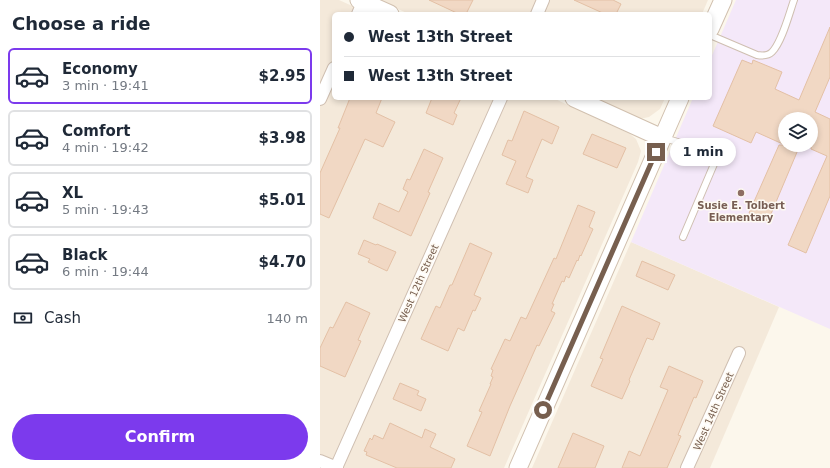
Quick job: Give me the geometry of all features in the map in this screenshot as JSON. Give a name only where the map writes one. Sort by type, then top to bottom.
[{"type":"street","points":[[538,12],[543,0]]},
{"type":"street","points":[[712,24],[722,0]]},
{"type":"street","points":[[361,4],[384,12]]},
{"type":"street","points":[[320,99],[332,72]]},
{"type":"street","name":"West 12th Street","points":[[336,468],[500,100]]},
{"type":"street","points":[[578,100],[662,138]]},
{"type":"street","points":[[518,468],[679,100]]},
{"type":"street","name":"West 14th Street","points":[[687,468],[739,353]]},
{"type":"street","points":[[320,460],[336,468]]},
{"type":"lane","points":[[712,36],[757,55],[768,55],[773,51],[781,36],[794,0]]},
{"type":"lane","points":[[662,138],[681,143],[717,157],[683,237]]},
{"type":"shaded area","points":[[320,0],[339,0],[366,12],[332,12],[332,100],[557,100],[630,134],[636,139],[641,151],[638,162],[504,468],[320,468]]},
{"type":"shaded area","points":[[378,0],[708,0],[703,12],[405,12]]},
{"type":"shaded area","name":"Susie E. Tolbert Elementary","points":[[736,0],[830,0],[830,329],[631,242],[692,100],[712,100],[712,55]]},
{"type":"shaded area","points":[[597,100],[664,100],[660,109],[649,117],[639,119]]},
{"type":"shaded area","points":[[631,242],[779,307],[710,468],[532,468]]},
{"type":"building","points":[[429,0],[473,0],[467,12],[455,12]]},
{"type":"building","points":[[574,0],[613,0],[621,4],[617,12],[601,12]]},
{"type":"building","points":[[830,27],[830,77],[815,112],[778,112],[778,142],[756,132],[751,143],[713,126],[742,60],[752,64],[753,60],[782,72],[775,89],[799,100]]},
{"type":"building","points":[[349,100],[381,100],[376,113],[395,122],[383,147],[365,139],[329,218],[320,214],[320,173],[340,128],[338,128]]},
{"type":"building","points":[[431,100],[460,100],[454,113],[457,115],[453,125],[426,113]]},
{"type":"building","points":[[524,111],[559,127],[552,144],[542,139],[526,177],[533,180],[528,193],[506,184],[516,161],[502,155],[508,140],[512,141]]},
{"type":"building","points":[[818,113],[830,119],[830,196],[806,253],[788,245],[827,156],[818,152]]},
{"type":"building","points":[[592,134],[626,148],[617,168],[583,154]]},
{"type":"building","points":[[778,147],[778,152],[797,152],[768,221],[749,213]]},
{"type":"building","points":[[424,149],[443,158],[428,192],[430,193],[411,236],[373,218],[379,203],[399,212],[408,192],[403,189],[407,179],[410,180]]},
{"type":"building","points":[[578,205],[595,212],[589,227],[593,229],[569,278],[566,276],[564,282],[562,281],[552,304],[554,304],[551,311],[555,313],[539,346],[537,345],[490,456],[467,446],[482,412],[479,411],[491,384],[493,370],[491,369],[505,339],[510,341],[521,317],[526,319],[554,258],[556,259]]},
{"type":"building","points":[[364,240],[396,252],[387,271],[368,262],[370,259],[358,254]]},
{"type":"building","points":[[470,243],[492,253],[474,295],[481,298],[475,311],[473,310],[464,331],[458,328],[448,351],[421,339],[436,306],[440,308],[450,285],[452,285]]},
{"type":"building","points":[[642,261],[675,275],[668,290],[636,276]]},
{"type":"building","points":[[346,302],[370,313],[358,340],[361,341],[345,377],[320,366],[320,348],[330,327],[333,328]]},
{"type":"building","points":[[622,306],[660,323],[653,340],[647,338],[622,399],[591,386],[603,359],[600,358]]},
{"type":"building","points":[[669,366],[703,381],[696,398],[694,397],[678,435],[681,436],[667,468],[622,468],[629,451],[640,456],[668,390],[660,387]]},
{"type":"building","points":[[400,383],[419,391],[417,395],[426,399],[421,411],[393,399]]},
{"type":"building","points":[[390,423],[422,438],[425,429],[436,434],[430,447],[455,459],[451,468],[397,468],[366,455],[367,452],[364,451],[370,438],[372,440],[374,435],[383,439]]},
{"type":"building","points":[[573,433],[604,446],[595,468],[558,468]]},
{"type":"place","name":"Susie E. Tolbert Elementary","points":[[741,193]]},
{"type":"route","points":[[543,410],[656,152]]}]
